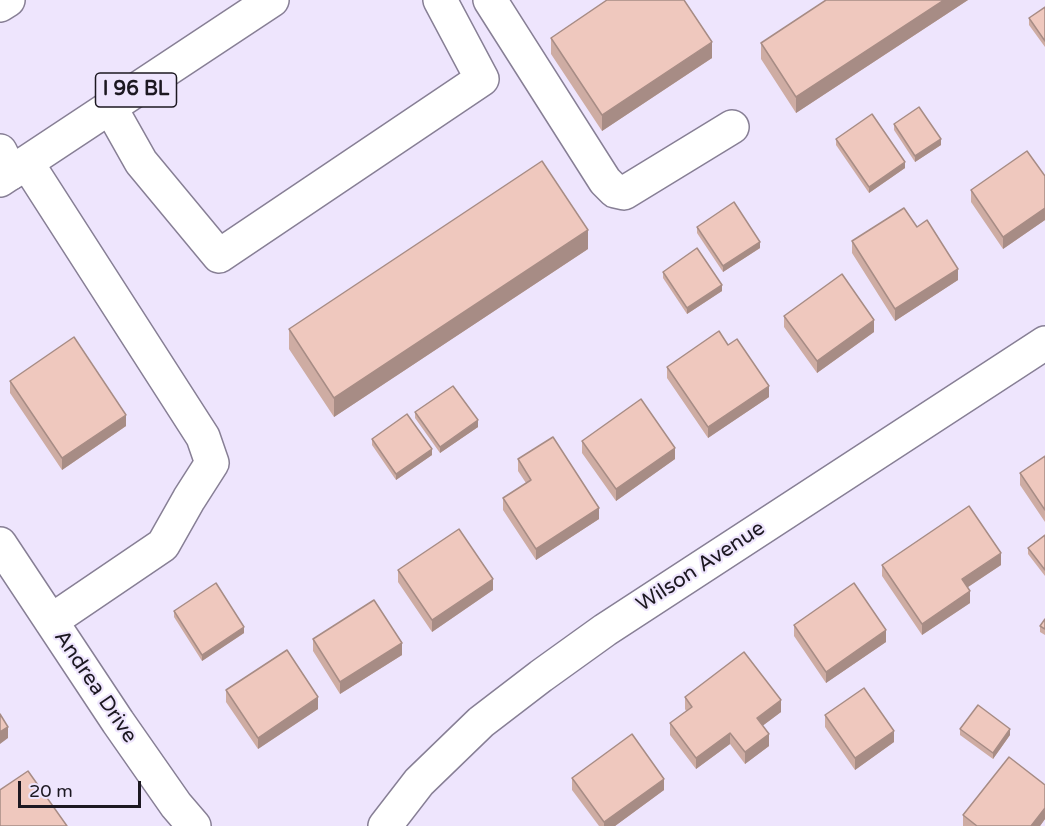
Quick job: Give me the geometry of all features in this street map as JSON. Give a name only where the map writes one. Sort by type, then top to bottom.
[{"type":"street","points":[[0,5],[8,0]]},
{"type":"street","name":"I 96 BL","points":[[9,167],[110,107],[272,0]]},
{"type":"street","points":[[110,107],[141,162],[219,256],[482,79],[440,0]]},
{"type":"street","points":[[490,0],[605,181],[615,191],[624,193],[732,126]]},
{"type":"street","points":[[9,167],[203,437],[212,463],[163,545],[51,621]]},
{"type":"street","name":"Wilson Avenue","points":[[385,826],[419,782],[481,722],[541,676],[605,630],[1045,343]]},
{"type":"street","name":"Andrea Drive","points":[[0,544],[176,805],[194,826]]},
{"type":"building","points":[[607,0],[684,0],[712,42],[602,115],[551,38]]},
{"type":"building","points":[[826,0],[944,0],[796,97],[761,43]]},
{"type":"building","points":[[1045,7],[1045,41],[1029,18]]},
{"type":"building","points":[[919,107],[941,139],[915,156],[894,124]]},
{"type":"building","points":[[872,114],[905,162],[869,187],[836,139]]},
{"type":"building","points":[[1027,151],[1045,176],[1045,208],[1003,237],[971,190]]},
{"type":"building","points":[[542,161],[588,230],[334,398],[289,329]]},
{"type":"building","points":[[734,202],[760,242],[723,266],[697,227]]},
{"type":"building","points":[[904,208],[917,227],[927,220],[958,269],[895,309],[852,241]]},
{"type":"building","points":[[697,248],[722,285],[687,308],[663,272]]},
{"type":"building","points":[[842,274],[874,320],[817,361],[784,316]]},
{"type":"building","points":[[719,331],[728,345],[737,339],[769,386],[708,427],[667,367]]},
{"type":"building","points":[[74,337],[126,415],[62,458],[10,381]]},
{"type":"building","points":[[453,386],[478,420],[440,447],[415,412]]},
{"type":"building","points":[[641,399],[675,448],[616,489],[582,441]]},
{"type":"building","points":[[407,414],[432,449],[396,474],[372,439]]},
{"type":"building","points":[[553,437],[599,508],[536,549],[503,498],[531,480],[518,459]]},
{"type":"building","points":[[1045,456],[1045,510],[1020,473]]},
{"type":"building","points":[[969,506],[1001,553],[962,579],[970,591],[922,624],[882,565]]},
{"type":"building","points":[[459,529],[493,579],[432,620],[398,570]]},
{"type":"building","points":[[1045,535],[1045,570],[1028,548]]},
{"type":"building","points":[[216,583],[244,627],[202,655],[174,611]]},
{"type":"building","points":[[854,583],[886,630],[826,672],[794,625]]},
{"type":"building","points":[[374,600],[402,643],[340,682],[313,639]]},
{"type":"building","points":[[1045,619],[1045,629],[1040,626]]},
{"type":"building","points":[[287,650],[318,697],[258,738],[226,690]]},
{"type":"building","points":[[744,652],[781,700],[757,718],[769,734],[745,752],[730,733],[696,758],[670,723],[692,707],[685,697]]},
{"type":"building","points":[[864,688],[894,731],[855,758],[825,715]]},
{"type":"building","points":[[978,705],[1010,729],[993,753],[960,729]]},
{"type":"building","points":[[0,714],[8,727],[0,732]]},
{"type":"building","points":[[632,734],[664,779],[604,822],[572,778]]},
{"type":"building","points":[[1009,757],[1045,785],[1045,808],[1031,826],[977,826],[963,815]]},
{"type":"building","points":[[28,771],[67,826],[0,826],[0,790]]}]
